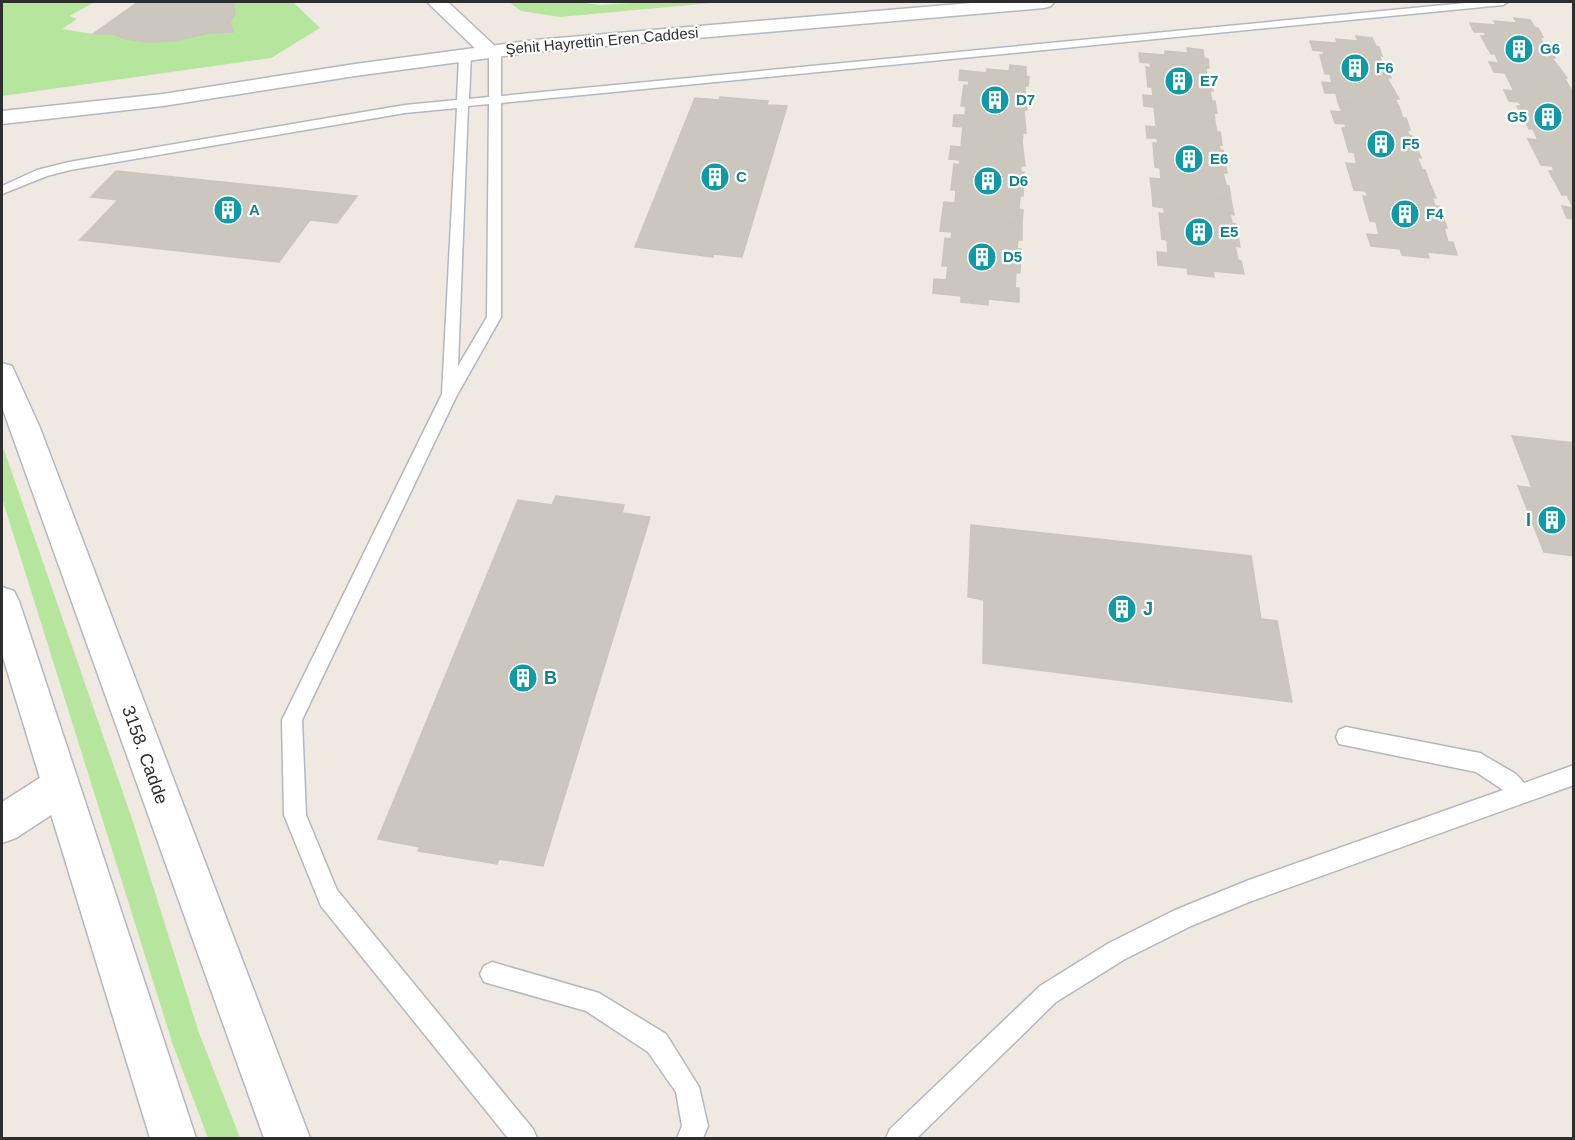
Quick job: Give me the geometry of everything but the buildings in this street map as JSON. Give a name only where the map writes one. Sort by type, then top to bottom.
[{"type":"main road","points":[[437,2],[492,51]]},
{"type":"main road","name":"Şehit Hayrettin Eren Caddesi","points":[[2,118],[163,100],[492,51],[1044,2]]},
{"type":"main road","name":"Şehit Hayrettin Eren Caddesi","points":[[2,139],[163,100]]},
{"type":"main road","name":"3158. Cadde","points":[[2,373],[29,439],[287,1138]]},
{"type":"main road","points":[[2,601],[173,1138]]},
{"type":"main road","points":[[2,824],[60,787]]},
{"type":"lane","points":[[2,190],[42,173],[69,166],[405,109],[1503,2]]},
{"type":"lane","points":[[492,51],[496,100],[494,317],[448,398],[292,720],[295,815],[329,897],[524,1138]]},
{"type":"lane","points":[[448,398],[465,55]]},
{"type":"lane","points":[[1346,737],[1480,763],[1509,781],[1520,794]]},
{"type":"lane","points":[[898,1138],[1048,994],[1117,951],[1183,918],[1249,891],[1574,775]]},
{"type":"lane","points":[[492,974],[591,1001],[657,1043],[687,1087],[695,1126],[690,1138]]},
{"type":"green space","points":[[2,2],[95,2],[69,16],[77,19],[62,29],[93,34],[138,2],[293,2],[320,28],[271,58],[2,96]]},
{"type":"green space","points":[[509,2],[578,2],[601,5],[645,2],[722,2],[560,17],[521,11]]},
{"type":"green space","points":[[2,444],[132,819],[198,1030],[240,1138],[208,1138],[173,1045],[2,498]]},
{"type":"place","name":"G6","points":[[1519,49]]},
{"type":"place","name":"F6","points":[[1355,68]]},
{"type":"place","name":"E7","points":[[1179,81]]},
{"type":"place","name":"D7","points":[[995,100]]},
{"type":"place","name":"G5","points":[[1548,117]]},
{"type":"place","name":"F5","points":[[1381,144]]},
{"type":"place","name":"E6","points":[[1189,159]]},
{"type":"place","name":"C","points":[[715,177]]},
{"type":"place","name":"D6","points":[[988,181]]},
{"type":"place","name":"A","points":[[228,210]]},
{"type":"place","name":"F4","points":[[1405,214]]},
{"type":"place","name":"E5","points":[[1199,232]]},
{"type":"place","name":"D5","points":[[982,257]]},
{"type":"place","name":"I","points":[[1552,520]]},
{"type":"place","name":"J","points":[[1122,609]]},
{"type":"place","name":"B","points":[[523,678]]}]
